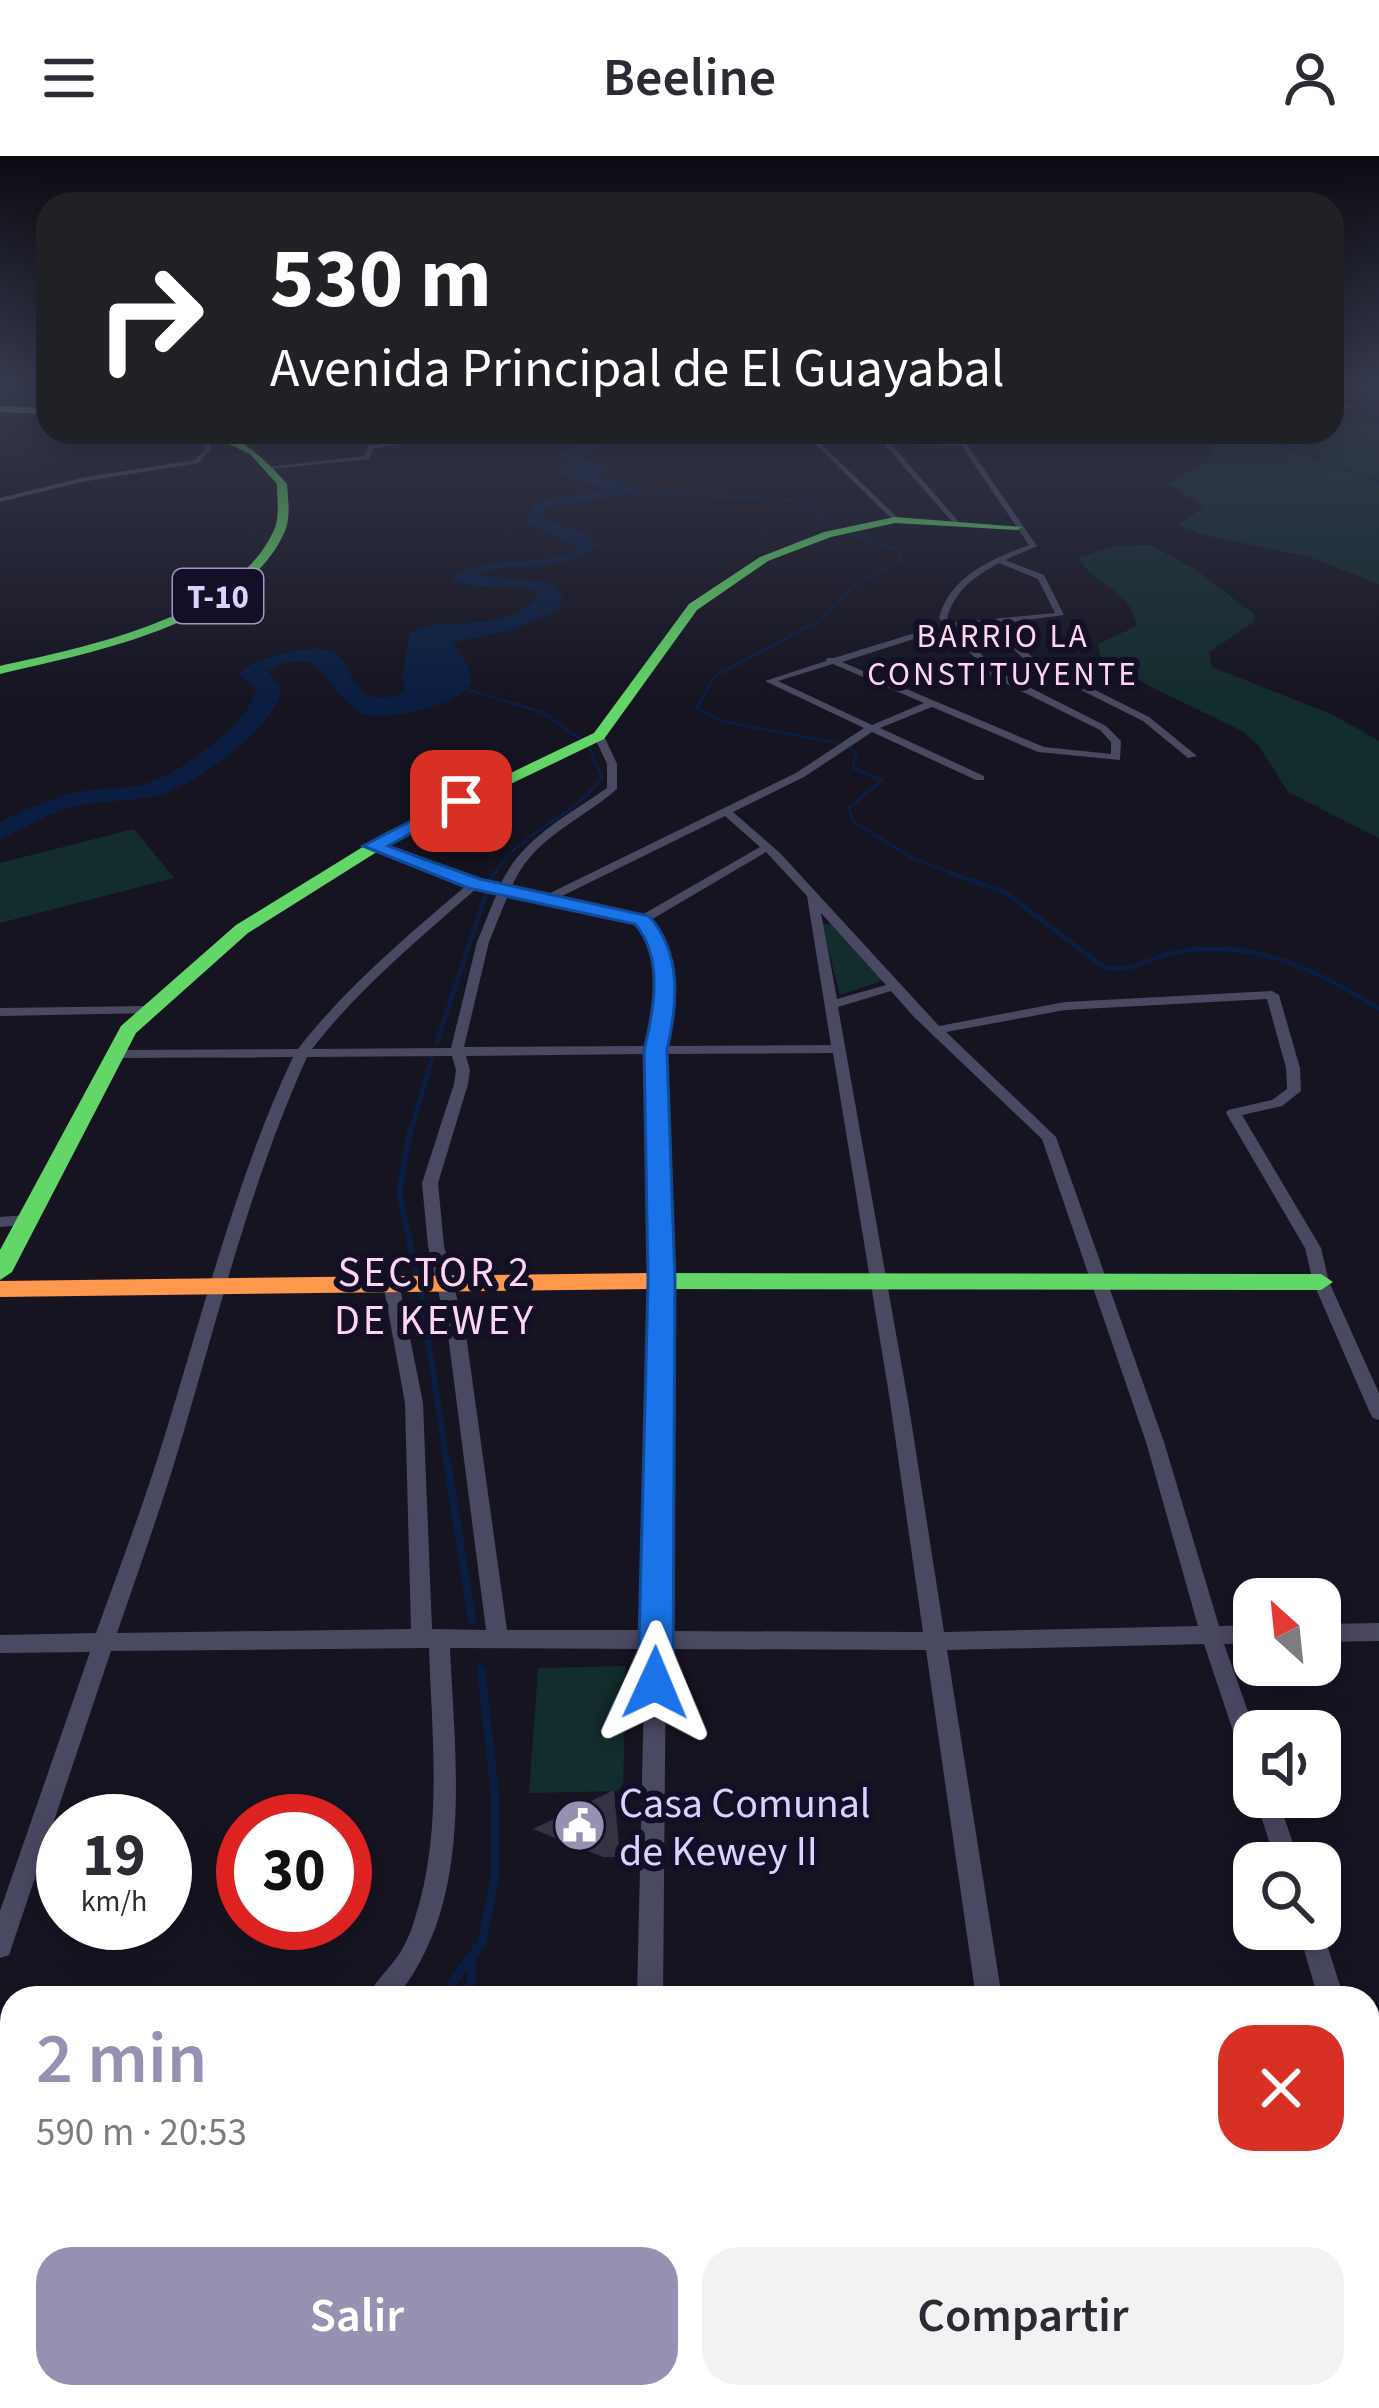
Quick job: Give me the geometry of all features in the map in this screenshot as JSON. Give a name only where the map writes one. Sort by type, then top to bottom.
[{"type":"main road","name":"T-10","points":[[0,670],[152,627],[227,590],[265,554],[280,530],[281,488]]},
{"type":"main road","points":[[0,1272],[113,1054],[148,1010],[242,929],[373,846],[599,736],[693,608],[726,582],[792,546],[895,520],[1017,527]]},
{"type":"main road","points":[[0,1289],[878,1278],[1322,1282]]},
{"type":"street","points":[[0,500],[48,488]]},
{"type":"street","points":[[863,488],[895,520]]},
{"type":"street","points":[[925,488],[955,524]]},
{"type":"street","points":[[830,660],[1042,750],[1116,758],[1116,741],[1103,728],[987,668],[947,626],[943,613],[950,598],[999,560],[1033,546],[992,488]]},
{"type":"street","points":[[980,778],[770,681],[947,626],[1061,613],[1041,577],[999,560]]},
{"type":"street","points":[[991,622],[1036,664],[1146,719],[1192,756]]},
{"type":"street","points":[[987,668],[1036,664]]},
{"type":"street","points":[[545,900],[812,768],[871,728],[932,704]]},
{"type":"street","points":[[498,1639],[430,1184],[461,1084],[464,1070],[457,1050],[483,942],[514,866],[530,848],[612,789],[612,764],[599,736]]},
{"type":"street","points":[[724,810],[812,893],[937,1030],[1024,1108],[1049,1137],[1155,1442],[1237,1710]]},
{"type":"street","points":[[373,846],[475,884],[642,920],[655,934],[664,958],[655,1050],[662,1280],[650,1986]]},
{"type":"street","points":[[642,920],[767,848]]},
{"type":"street","points":[[0,1946],[171,1445],[263,1146],[303,1051],[396,952],[475,884]]},
{"type":"street","points":[[812,893],[878,1278],[987,1986]]},
{"type":"street","points":[[830,1005],[895,986]]},
{"type":"street","points":[[937,1030],[1065,1006],[1272,995],[1293,1068],[1294,1091],[1277,1103],[1232,1113],[1307,1235],[1322,1282],[1379,1413]]},
{"type":"street","points":[[0,1012],[148,1010]]},
{"type":"street","points":[[113,1054],[838,1049]]},
{"type":"street","points":[[0,1222],[27,1220]]},
{"type":"street","points":[[390,1986],[411,1960],[430,1914],[443,1825],[414,1403],[391,1283]]},
{"type":"street","points":[[1341,1632],[1379,1631]]},
{"type":"street","points":[[0,1644],[430,1639],[935,1641],[1233,1634]]},
{"type":"street","points":[[1316,1950],[1327,1986]]},
{"type":"green space","points":[[1175,488],[1379,488],[1379,584],[1309,557],[1199,534],[1178,524],[1205,507]]},
{"type":"green space","points":[[1150,545],[1195,569],[1255,615],[1254,622],[1209,652],[1212,667],[1333,715],[1379,741],[1379,838],[1288,792],[1259,746],[1242,731],[1149,686],[1100,656],[1098,644],[1137,626],[1128,604],[1078,557],[1114,546]]},
{"type":"green space","points":[[134,829],[174,878],[0,923],[0,863]]},
{"type":"green space","points":[[822,924],[833,924],[884,980],[840,995]]},
{"type":"green space","points":[[626,1666],[623,1791],[529,1793],[538,1668]]},
{"type":"water","points":[[604,488],[635,489],[613,497],[546,506],[542,518],[581,532],[598,545],[586,554],[474,574],[554,584],[563,596],[559,609],[514,630],[454,642],[471,678],[464,692],[453,699],[404,714],[364,714],[308,661],[286,662],[268,672],[281,689],[266,719],[232,752],[192,780],[159,795],[67,808],[0,840],[0,822],[32,807],[77,792],[145,784],[193,759],[227,732],[251,703],[256,689],[239,674],[271,657],[327,650],[343,661],[362,692],[400,695],[405,689],[402,676],[410,633],[440,624],[502,618],[538,598],[534,590],[524,587],[462,583],[452,579],[455,574],[581,549],[523,521],[537,501],[611,490]]},
{"type":"building","name":"Casa Comunal de Kewey II","points":[[614,1790],[620,1857],[603,1857],[533,1829]]},
{"type":"waterway","points":[[622,492],[796,500],[811,505],[836,528]]},
{"type":"waterway","points":[[837,743],[720,721],[697,708],[715,676],[822,619],[853,587],[903,560],[897,550],[849,533]]},
{"type":"waterway","points":[[459,687],[541,712],[581,739]]},
{"type":"waterway","points":[[494,875],[517,847],[576,804],[602,777],[589,747]]},
{"type":"waterway","points":[[850,748],[856,753],[853,768],[882,780],[849,808],[853,821],[910,857],[955,875]]},
{"type":"waterway","points":[[951,873],[955,875]]},
{"type":"waterway","points":[[490,881],[494,875]]},
{"type":"waterway","points":[[955,875],[1006,893],[1105,968],[1133,966],[1177,952],[1232,950],[1308,970],[1379,1009]]},
{"type":"waterway","points":[[955,875],[959,876]]},
{"type":"waterway","points":[[437,1042],[487,891]]},
{"type":"waterway","points":[[410,1134],[432,1058]]},
{"type":"waterway","points":[[410,1131],[399,1192],[416,1271]]},
{"type":"waterway","points":[[421,1293],[447,1463]]},
{"type":"waterway","points":[[447,1460],[472,1620]]},
{"type":"waterway","points":[[481,1669],[495,1795],[495,1877]]},
{"type":"waterway","points":[[450,1986],[482,1942],[495,1877]]},
{"type":"waterway","points":[[471,1986],[472,1960]]},
{"type":"traffic: fast","points":[[0,670],[158,626],[232,587],[261,561],[280,530],[282,488]]},
{"type":"traffic: fast","points":[[0,1272],[128,1030],[242,929],[393,835],[599,736],[693,607],[764,559],[828,534],[895,520],[1017,527]]},
{"type":"traffic: fast","points":[[650,1281],[1321,1282]]},
{"type":"traffic: slow","points":[[0,1289],[650,1281]]},
{"type":"place","name":"Casa Comunal de Kewey II","points":[[580,1826]]},
{"type":"district","name":"BARRIO LA CONSTITUYENTE","points":[[1003,654]]},
{"type":"district","name":"SECTOR 2 DE KEWEY","points":[[435,1295]]},
{"type":"route","points":[[461,801],[373,846],[475,884],[642,920],[655,934],[664,958],[655,1050],[662,1280],[655,1683]]}]
